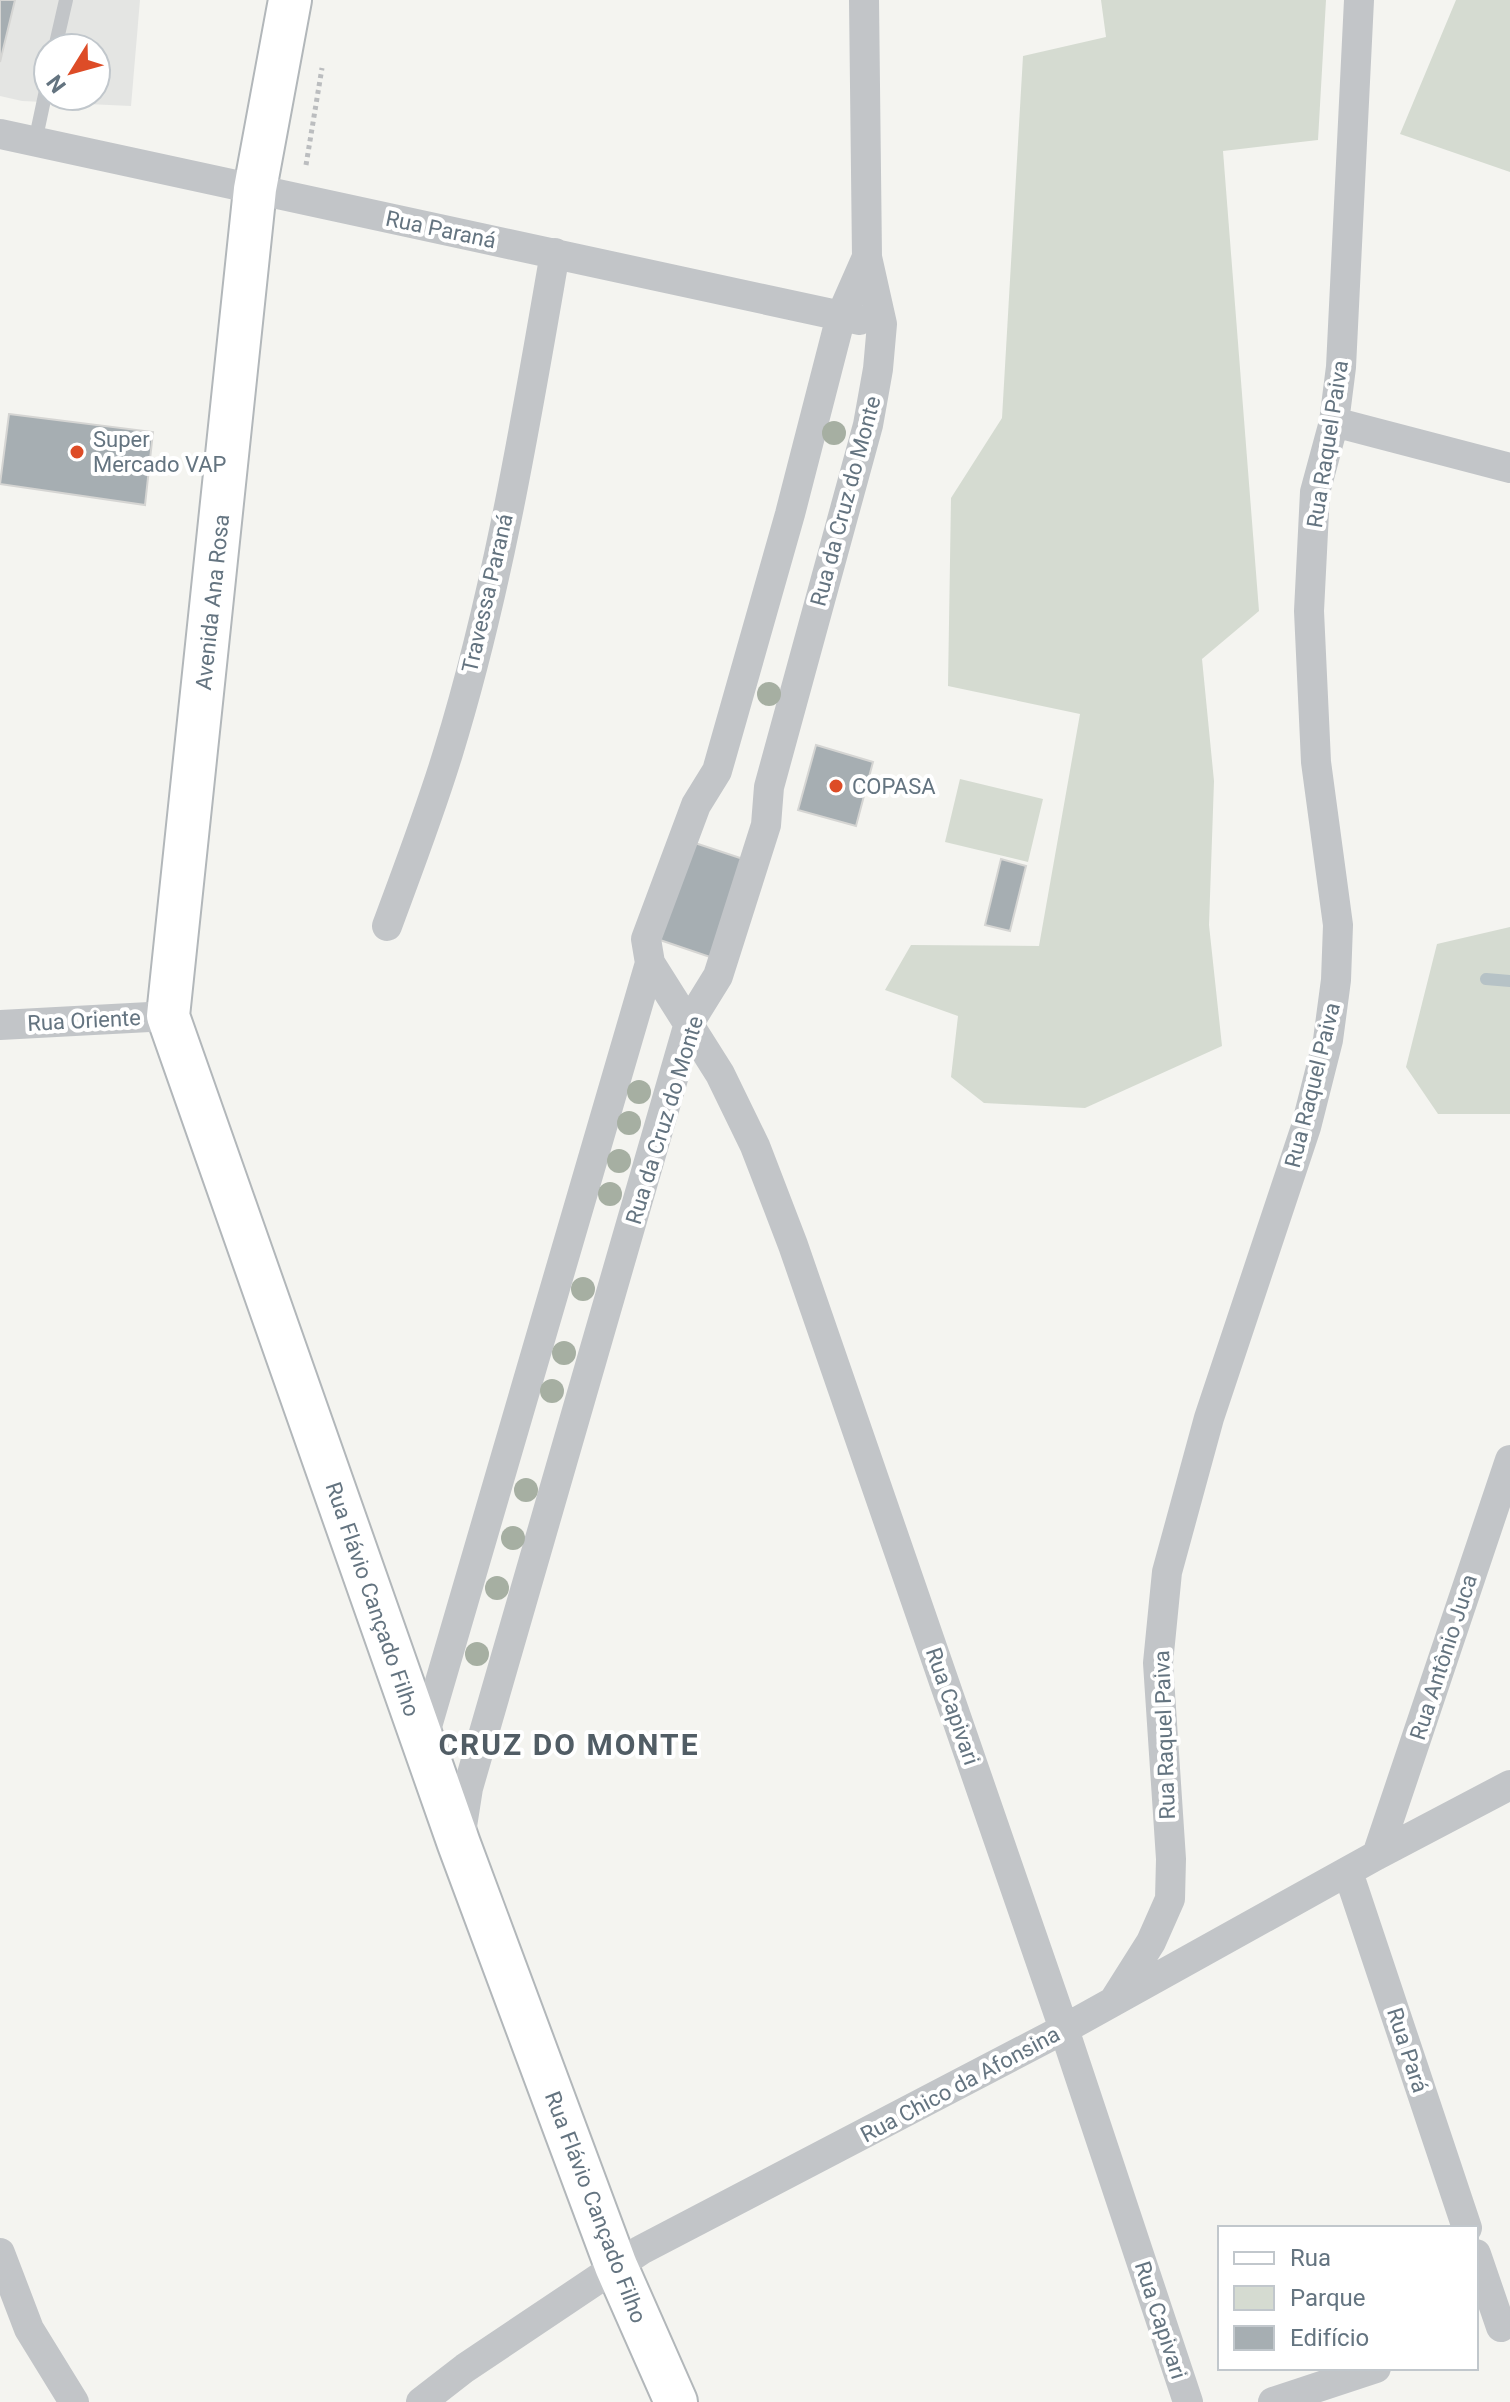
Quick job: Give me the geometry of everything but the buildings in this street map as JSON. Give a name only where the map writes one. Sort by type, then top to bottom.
[{"type":"main road","name":"Avenida Ana Rosa","points":[[168,1016],[255,189],[290,0]]},
{"type":"main road","name":"Rua Flávio Cançado Filho","points":[[168,1016],[459,1844],[616,2266],[676,2402]]},
{"type":"street","name":"Rua da Cruz do Monte","points":[[459,1844],[468,1788],[689,1023],[718,976],[766,825],[769,787],[868,425],[882,324],[867,257],[864,0]]},
{"type":"street","name":"Rua Raquel Paiva","points":[[1115,1999],[1151,1942],[1170,1899],[1171,1859],[1158,1663],[1167,1572],[1209,1418],[1306,1127],[1328,1040],[1336,980],[1338,925],[1316,762],[1309,611],[1315,492],[1334,422],[1346,295],[1359,0]]},
{"type":"street","name":"Rua Paraná","points":[[0,134],[882,324]]},
{"type":"street","name":"Travessa Paraná","points":[[387,926],[449,752],[471,665],[526,421],[555,253]]},
{"type":"street","name":"Rua da Cruz do Monte","points":[[423,1740],[650,963],[646,939],[696,805],[717,771],[790,514],[841,316],[867,257]]},
{"type":"street","points":[[1334,422],[1510,468]]},
{"type":"street","name":"Rua Capivari","points":[[650,963],[720,1074],[755,1146],[793,1245],[1064,2029],[1188,2402]]},
{"type":"street","name":"Rua Oriente","points":[[0,1025],[168,1016]]},
{"type":"street","name":"Rua Antônio Juca","points":[[1377,1855],[1510,1460]]},
{"type":"street","name":"Rua Chico da Afonsina","points":[[421,2402],[465,2368],[616,2266],[1064,2029],[1377,1855],[1510,1785]]},
{"type":"street","name":"Rua Pará","points":[[1348,1872],[1466,2226]]},
{"type":"street","points":[[0,2253],[29,2329],[74,2402]]},
{"type":"street","points":[[1478,2262],[1496,2329]]},
{"type":"street","points":[[1273,2402],[1370,2370]]},
{"type":"lane","points":[[59,32],[66,0]]},
{"type":"lane","points":[[35,142],[41,112]]},
{"type":"shaded area","points":[[0,0],[140,0],[131,106],[112,105],[112,32],[32,32],[32,101],[0,96]]},
{"type":"green space","points":[[1101,0],[1326,0],[1318,140],[1223,151],[1259,611],[1202,659],[1214,781],[1209,925],[1222,1046],[1085,1108],[984,1103],[951,1077],[958,1016],[885,990],[911,945],[1039,946],[1080,714],[948,686],[951,498],[1002,418],[1023,56],[1106,37]]},
{"type":"green space","points":[[1456,0],[1510,0],[1510,172],[1400,134]]},
{"type":"green space","points":[[960,779],[1043,799],[1028,862],[945,842]]},
{"type":"green space","points":[[1510,927],[1510,1114],[1438,1114],[1406,1067],[1437,944]]},
{"type":"waterway","points":[[1486,979],[1510,981]]},
{"type":"place","name":"Super Mercado VAP","points":[[77,452]]},
{"type":"place","name":"COPASA","points":[[836,786]]},
{"type":"district","name":"CRUZ DO MONTE","points":[[569,1745]]}]
